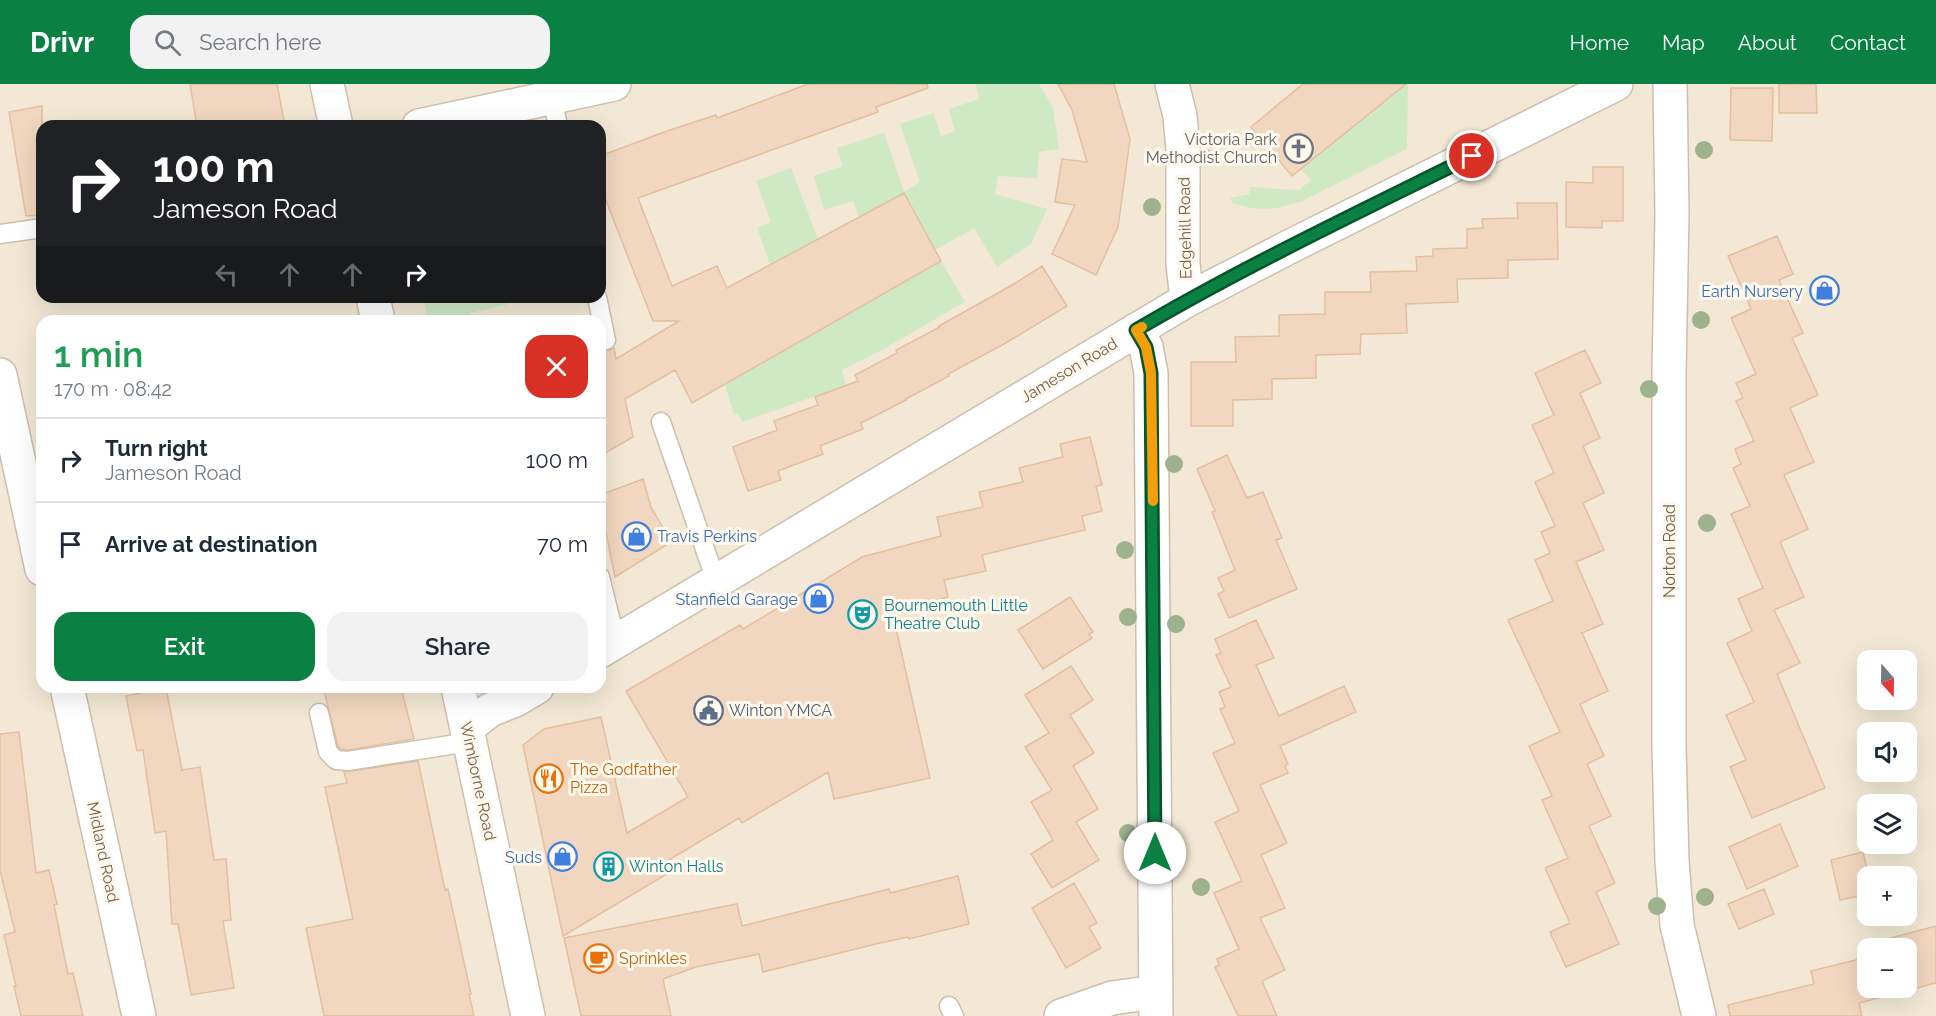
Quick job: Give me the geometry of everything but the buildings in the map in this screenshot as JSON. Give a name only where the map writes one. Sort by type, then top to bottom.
[{"type":"street","points":[[327,84],[335,120]]},
{"type":"street","points":[[477,120],[555,112],[614,84]]},
{"type":"street","name":"Edgehill Road","points":[[1172,84],[1180,116],[1183,149],[1183,264],[1187,300]]},
{"type":"street","name":"Jameson Road","points":[[608,646],[1187,300],[1616,84]]},
{"type":"street","name":"Norton Road","points":[[1670,84],[1672,213],[1669,374],[1669,747],[1672,861],[1677,925],[1700,1016]]},
{"type":"street","points":[[1061,1016],[1112,998],[1155,1004],[1151,373],[1146,347],[1136,330]]},
{"type":"street","points":[[0,375],[36,541]]},
{"type":"street","name":"Midland Road","points":[[69,693],[139,1016]]},
{"type":"street","name":"Wimborne Road","points":[[459,693],[528,1016]]},
{"type":"street","points":[[468,735],[490,710],[527,693]]},
{"type":"lane","points":[[0,234],[36,229]]},
{"type":"lane","points":[[661,422],[717,581]]},
{"type":"lane","points":[[606,629],[608,646]]},
{"type":"lane","points":[[319,713],[328,752],[336,760],[348,761],[468,735]]},
{"type":"shaded area","points":[[0,84],[1936,84],[1936,1016],[0,1016]]},
{"type":"green space","points":[[976,84],[1039,84],[1053,108],[1059,149],[1039,152],[1037,178],[998,176],[995,194],[1047,209],[1031,244],[997,267],[974,228],[935,250],[904,193],[859,217],[853,201],[824,210],[814,176],[843,166],[837,148],[884,133],[904,192],[920,182],[900,124],[933,113],[941,136],[955,131],[949,109],[979,99]]},
{"type":"green space","points":[[1408,84],[1407,149],[1293,204],[1259,209],[1233,203],[1230,198],[1249,194],[1251,187],[1299,190],[1311,180],[1301,169]]},
{"type":"green space","points":[[791,168],[818,239],[770,264],[757,228],[771,222],[756,181]]},
{"type":"green space","points":[[941,261],[965,302],[882,350],[842,370],[846,385],[742,422],[738,414],[734,415],[725,385]]},
{"type":"green space","points":[[424,303],[506,303],[506,305],[470,313],[470,315],[427,315]]},
{"type":"slow traffic","points":[[1142,327],[1136,330],[1146,347],[1151,373],[1153,501]]},
{"type":"place","name":"Victoria Park Methodist Church","points":[[1298,148]]},
{"type":"place","name":"Earth Nursery","points":[[1824,291]]},
{"type":"place","name":"Travis Perkins","points":[[636,536]]},
{"type":"place","name":"Stanfield Garage","points":[[819,599]]},
{"type":"place","name":"Bournemouth Little Theatre Club","points":[[863,614]]},
{"type":"place","name":"Winton YMCA","points":[[708,710]]},
{"type":"place","name":"The Godfather Pizza","points":[[549,778]]},
{"type":"place","name":"Suds","points":[[563,857]]},
{"type":"place","name":"Winton Halls","points":[[608,866]]},
{"type":"place","name":"Sprinkles","points":[[598,958]]},
{"type":"route","points":[[1155,853],[1151,373],[1146,347],[1136,330],[1187,300],[1287,248],[1472,156]]}]
